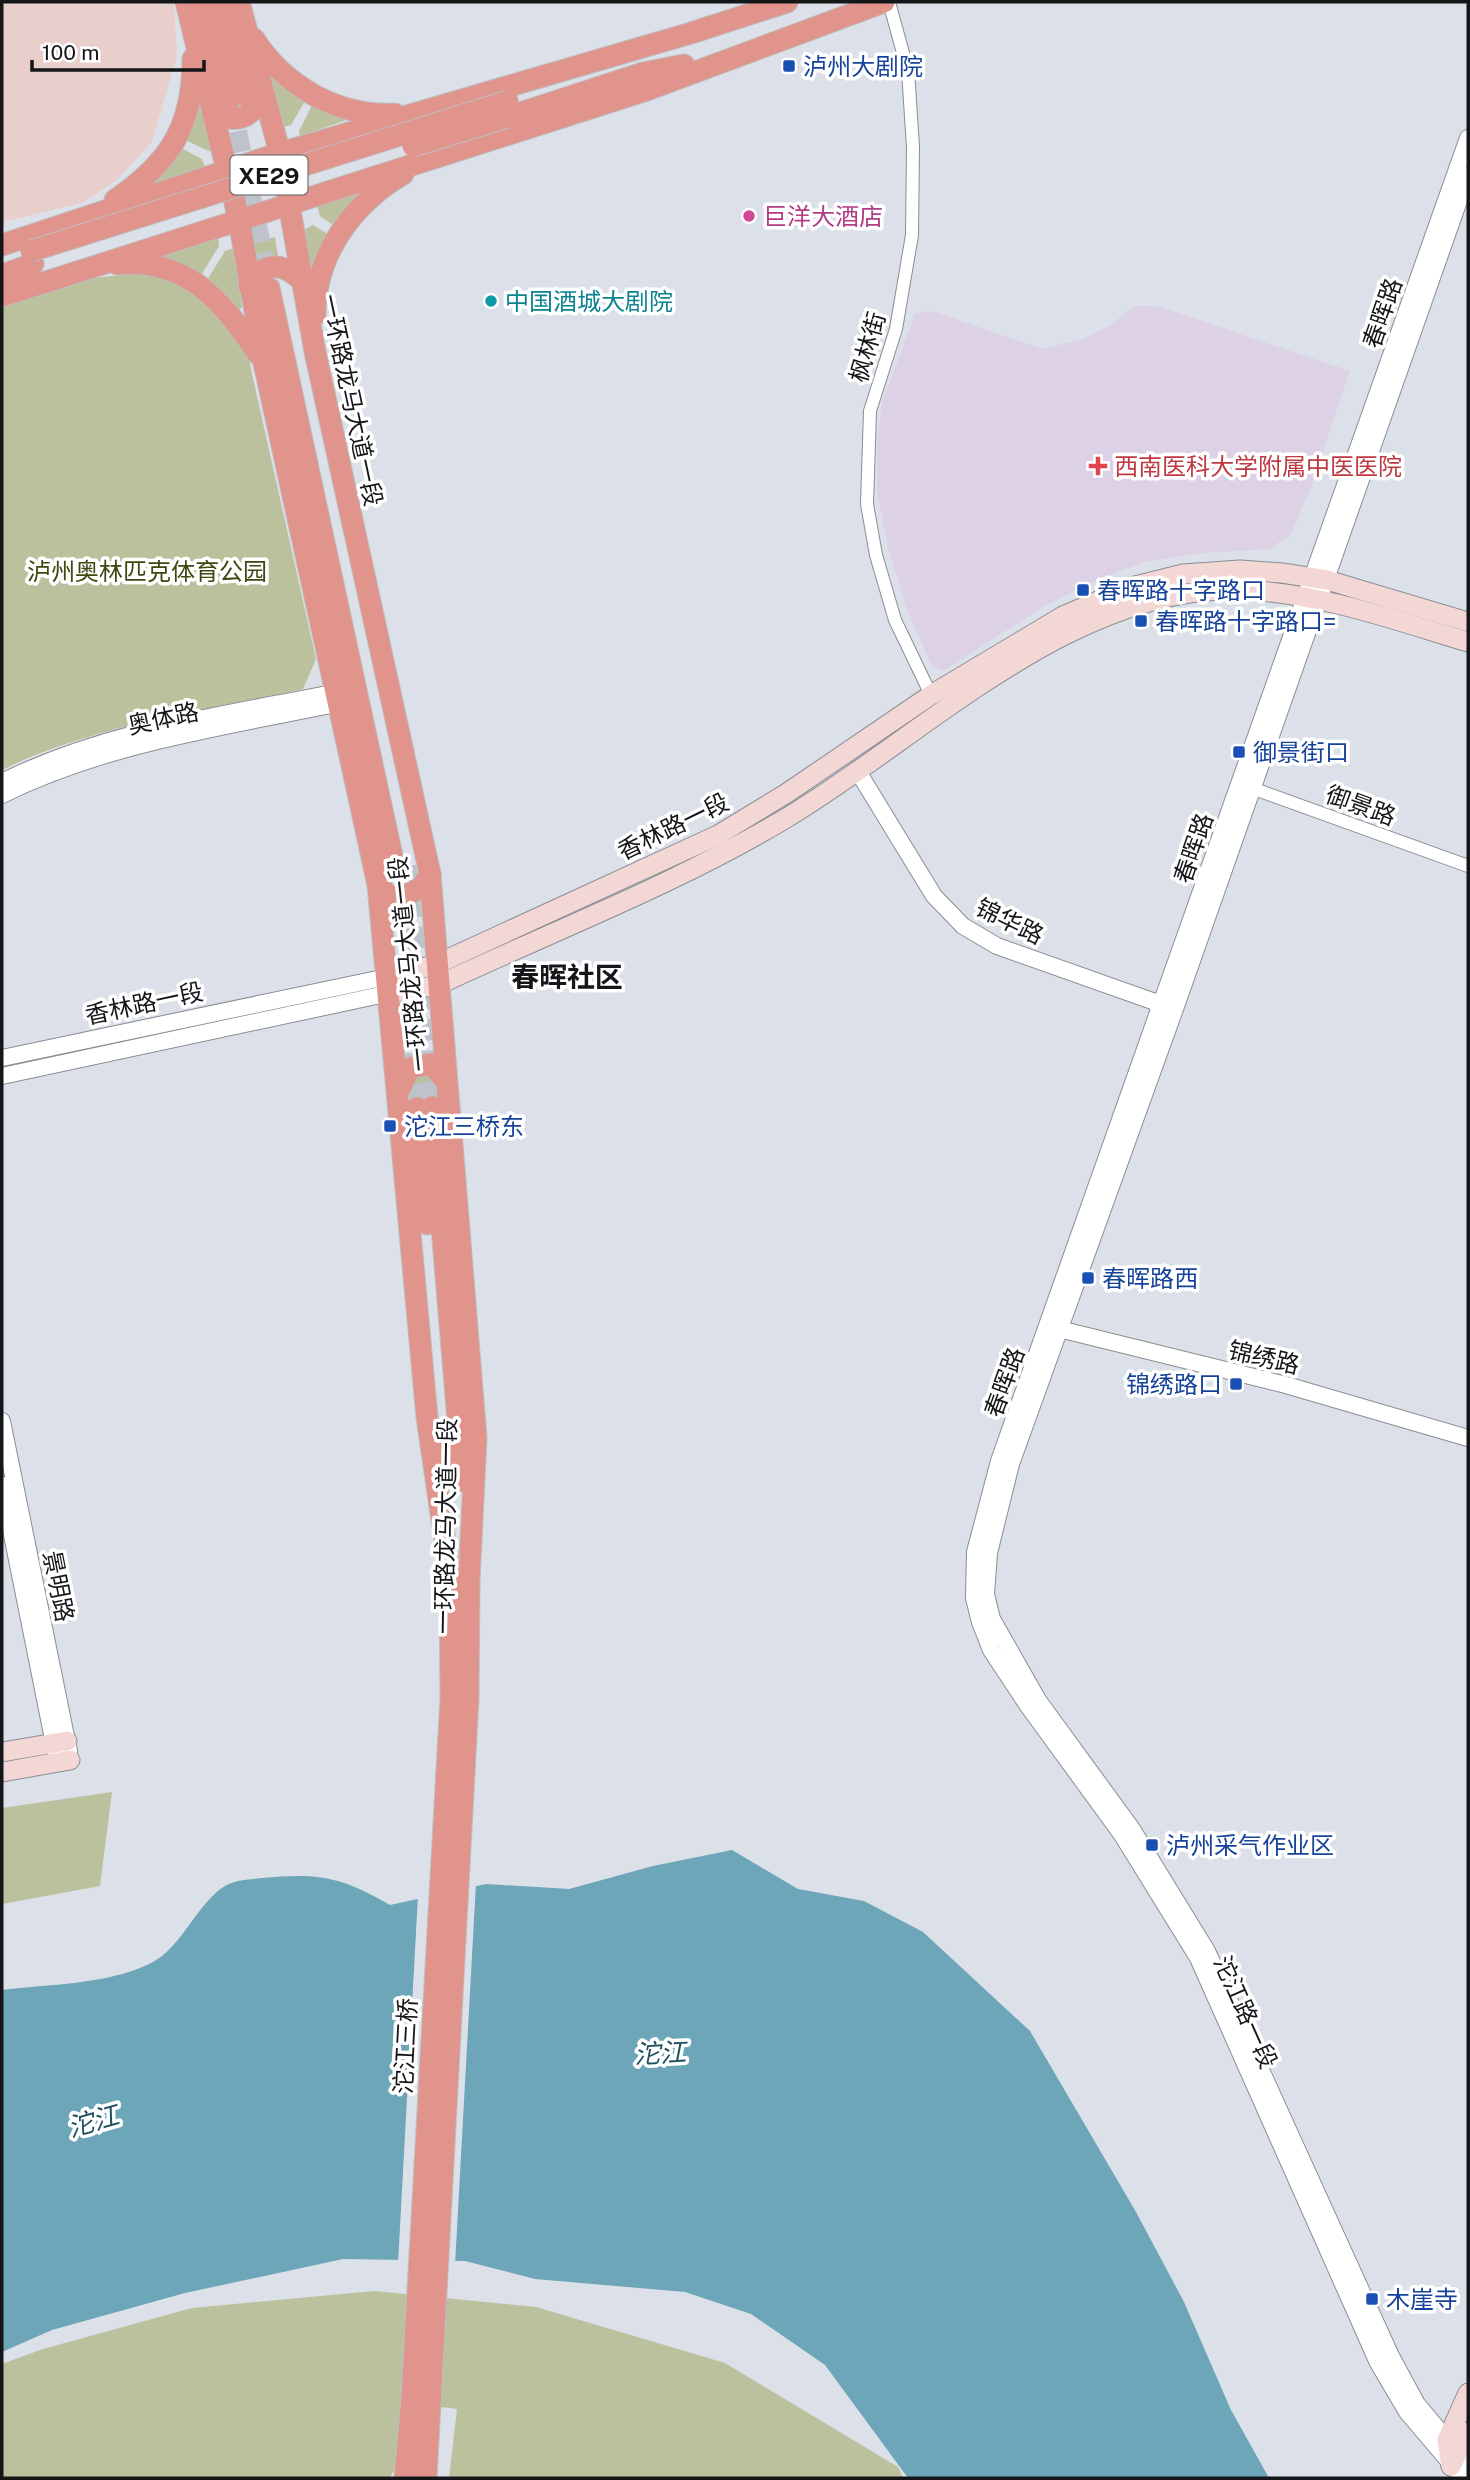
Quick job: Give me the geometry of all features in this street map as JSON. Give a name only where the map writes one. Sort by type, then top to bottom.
[{"type":"highway","points":[[219,2],[237,95]]},
{"type":"highway","points":[[239,2],[246,26],[262,51],[302,89],[330,103],[377,115],[425,112]]},
{"type":"highway","name":"XE29","points":[[508,109],[628,64],[691,33],[787,2]]},
{"type":"highway","name":"XE29","points":[[2,261],[32,257],[508,109],[643,73],[745,53],[887,2]]},
{"type":"highway","points":[[192,3],[237,95]]},
{"type":"highway","points":[[69,223],[107,206],[139,184],[177,141],[190,106],[193,60],[192,3]]},
{"type":"highway","points":[[237,95],[246,26]]},
{"type":"highway","points":[[2,245],[280,153],[691,33]]},
{"type":"highway","points":[[2,296],[647,90],[745,53]]},
{"type":"highway","name":"一环路龙马大道一段","points":[[237,95],[280,153],[288,204],[264,363],[378,885],[399,1090],[427,1417],[459,1578]]},
{"type":"highway","name":"一环路龙马大道一段","points":[[237,95],[228,170],[239,220],[315,352],[430,874],[476,1438],[459,1578],[459,1698]]},
{"type":"highway","points":[[315,352],[314,297],[332,243],[344,225],[376,193],[428,159]]},
{"type":"highway","name":"XE29","points":[[2,275],[32,257]]},
{"type":"highway","points":[[87,267],[134,262],[156,266],[200,284],[222,303],[264,363]]},
{"type":"highway","points":[[275,284],[401,868]]},
{"type":"highway","points":[[378,885],[388,895],[399,899],[422,887],[430,874]]},
{"type":"highway","points":[[399,1090],[410,1068],[419,1065],[431,1064],[446,1081]]},
{"type":"highway","points":[[425,1107],[459,1578]]},
{"type":"highway","name":"沱江三桥","points":[[421,2398],[459,1698]]},
{"type":"highway","points":[[405,2478],[421,2398]]},
{"type":"highway","points":[[421,2398],[425,2478]]},
{"type":"main road","name":"香林路一段","points":[[388,985],[718,835],[787,793],[931,695],[1063,616],[1131,587],[1183,575],[1240,569],[1317,588]]},
{"type":"main road","name":"香林路一段","points":[[388,985],[438,985],[738,847],[860,769],[1004,671],[1052,642],[1098,621],[1190,593],[1317,588]]},
{"type":"main road","points":[[1317,588],[1468,622]]},
{"type":"main road","points":[[1317,588],[1468,642]]},
{"type":"main road","points":[[2,1752],[62,1752]]},
{"type":"main road","points":[[2,1772],[62,1752]]},
{"type":"main road","points":[[1457,2461],[1468,2393]]},
{"type":"main road","points":[[399,2478],[421,2398]]},
{"type":"main road","points":[[421,2398],[432,2478]]},
{"type":"main road","points":[[1457,2461],[1468,2432]]},
{"type":"street","name":"枫林街","points":[[887,2],[908,71],[913,147],[912,236],[896,329],[870,411],[867,504],[876,555],[895,620],[931,695]]},
{"type":"street","name":"春晖路","points":[[1317,588],[1468,138]]},
{"type":"street","name":"春晖路","points":[[980,1575],[975,1552],[988,1496],[1054,1328],[1245,786],[1468,176]]},
{"type":"street","name":"奥体路","points":[[2,782],[41,763],[92,745],[339,697]]},
{"type":"street","name":"奥体路","points":[[2,795],[43,775],[97,756],[339,697]]},
{"type":"street","name":"锦华路","points":[[860,769],[934,896],[963,926],[997,946],[1170,1004]]},
{"type":"street","name":"御景路","points":[[1245,786],[1468,866]]},
{"type":"street","name":"香林路一段","points":[[2,1058],[388,985]]},
{"type":"street","name":"香林路一段","points":[[2,1076],[388,985]]},
{"type":"street","name":"锦绣路","points":[[1054,1328],[1286,1385],[1468,1438]]},
{"type":"street","name":"景明路","points":[[2,1422],[62,1752]]},
{"type":"street","name":"景明路","points":[[2,1485],[62,1752]]},
{"type":"street","name":"沱江路一段","points":[[980,1575],[992,1619],[1003,1643],[1038,1700],[1132,1829],[1207,1951],[1391,2356],[1417,2404],[1457,2461]]},
{"type":"street","name":"沱江路一段","points":[[980,1575],[980,1622],[991,1650],[1028,1706],[1122,1835],[1198,1958],[1378,2363],[1407,2412],[1457,2461]]},
{"type":"shaded area","points":[[2,2],[174,2],[177,56],[152,142],[117,180],[82,203],[2,222]]},
{"type":"shaded area","name":"西南医科大学附属中医医院","points":[[1135,306],[1157,306],[1350,371],[1310,490],[1290,535],[1269,549],[1202,553],[1148,561],[1104,577],[1046,605],[943,671],[933,667],[910,618],[889,552],[877,492],[877,441],[882,403],[915,314],[932,311],[1043,349],[1083,339],[1109,326]]},
{"type":"green space","points":[[270,71],[306,99],[291,125],[283,127],[268,77]]},
{"type":"green space","points":[[199,98],[213,151],[211,152],[183,139]]},
{"type":"green space","points":[[313,103],[349,119],[300,136],[299,131]]},
{"type":"green space","points":[[179,147],[202,159],[205,168],[151,183]]},
{"type":"green space","points":[[360,192],[336,227],[320,216],[317,205]]},
{"type":"green space","points":[[313,225],[331,236],[314,272],[309,270],[304,230]]},
{"type":"green space","points":[[218,236],[219,246],[200,277],[161,261],[159,255]]},
{"type":"green space","points":[[275,237],[278,257],[254,269],[251,244]]},
{"type":"green space","points":[[234,248],[242,306],[239,312],[206,282],[225,251]]},
{"type":"green space","name":"泸州奥林匹克体育公园","points":[[152,271],[199,290],[248,356],[316,659],[303,689],[110,731],[36,755],[2,770],[2,307],[95,278]]},
{"type":"green space","points":[[428,1074],[436,1080],[441,1105],[410,1104],[409,1087],[416,1075]]},
{"type":"green space","points":[[112,1792],[100,1886],[2,1904],[2,1808]]},
{"type":"green space","points":[[374,2291],[536,2307],[725,2363],[898,2467],[903,2478],[449,2478],[457,2409],[402,2402],[395,2469],[389,2478],[2,2478],[2,2364],[43,2349],[192,2308]]},
{"type":"water","name":"沱江","points":[[732,1850],[798,1889],[864,1901],[923,1932],[1030,2031],[1136,2212],[1184,2302],[1231,2410],[1269,2478],[908,2478],[825,2365],[751,2314],[685,2292],[535,2279],[465,2261],[343,2259],[185,2293],[52,2330],[2,2352],[2,1990],[96,1980],[149,1964],[174,1945],[214,1895],[238,1881],[299,1876],[328,1879],[357,1888],[390,1905],[486,1884],[569,1889],[653,1866]]},
{"type":"pier","points":[[476,1883],[455,2265],[398,2264],[418,1895]]},
{"type":"tunnel","points":[[230,101],[269,285]]},
{"type":"tunnel","points":[[406,866],[432,1107]]},
{"type":"tunnel","points":[[412,1053],[417,1108]]},
{"type":"place","name":"泸州大剧院","points":[[789,66]]},
{"type":"place","name":"巨洋大酒店","points":[[749,216]]},
{"type":"place","name":"中国酒城大剧院","points":[[491,301]]},
{"type":"place","name":"西南医科大学附属中医医院","points":[[1098,466]]},
{"type":"place","name":"春晖路十字路口","points":[[1083,590]]},
{"type":"place","name":"春晖路十字路口=","points":[[1141,621]]},
{"type":"place","name":"御景街口","points":[[1239,752]]},
{"type":"place","name":"沱江三桥东","points":[[390,1126]]},
{"type":"place","name":"春晖路西","points":[[1088,1278]]},
{"type":"place","name":"锦绣路口","points":[[1236,1384]]},
{"type":"place","name":"泸州采气作业区","points":[[1152,1845]]},
{"type":"place","name":"木崖寺","points":[[1372,2299]]},
{"type":"district","name":"春晖社区","points":[[567,976]]}]
